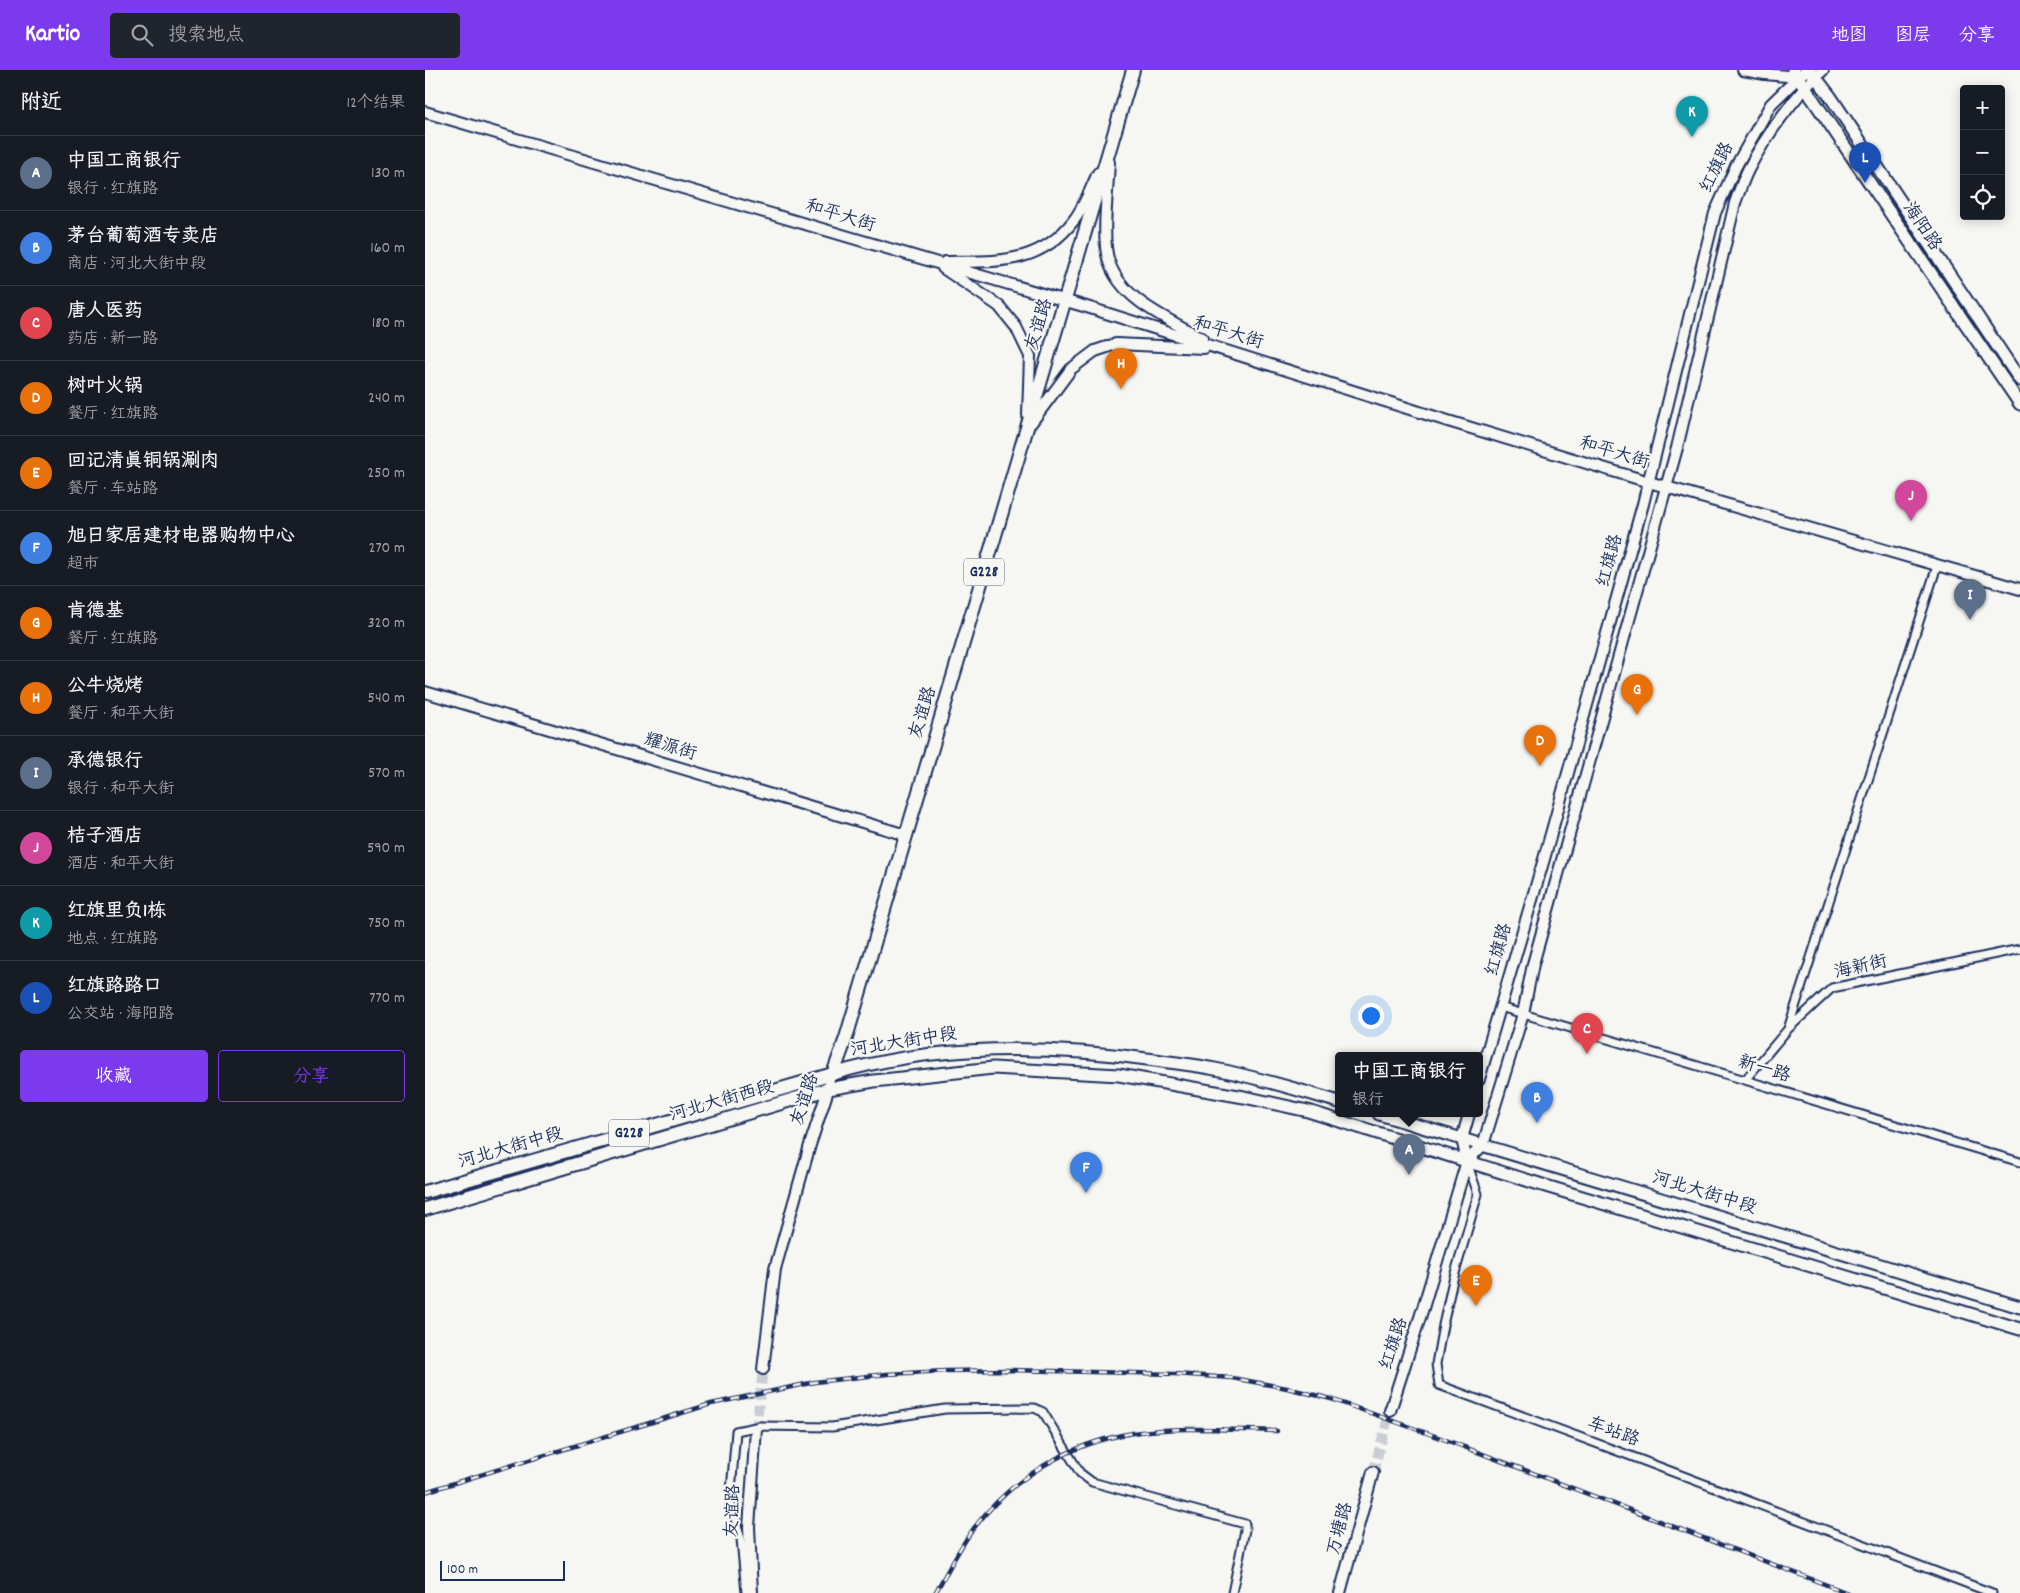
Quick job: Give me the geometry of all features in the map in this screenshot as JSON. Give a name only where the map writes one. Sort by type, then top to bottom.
[{"type":"highway","name":"友谊路","points":[[833,1074],[906,835],[1133,70]]},
{"type":"highway","name":"河北大街中段","points":[[425,1192],[833,1074]]},
{"type":"highway","name":"河北大街西段","points":[[425,1209],[828,1089]]},
{"type":"main road","points":[[1743,70],[1765,74],[1807,74]]},
{"type":"main road","points":[[1467,1161],[1483,1145],[1523,1014],[1533,964],[1688,405],[1735,202],[1748,170],[1807,74]]},
{"type":"main road","name":"海阳路","points":[[1807,74],[2020,380]]},
{"type":"main road","name":"海阳路","points":[[1807,74],[2020,404]]},
{"type":"main road","name":"红旗路","points":[[1483,1065],[1592,691],[1649,482],[1715,213],[1736,166],[1771,104],[1807,74]]},
{"type":"main road","name":"和平大街","points":[[425,112],[1065,301],[1649,482],[2020,589]]},
{"type":"main road","points":[[934,262],[1009,261],[1038,251],[1051,242],[1074,220],[1110,152]]},
{"type":"main road","points":[[1110,152],[1106,228],[1109,261],[1115,274],[1122,286],[1144,305],[1220,348]]},
{"type":"main road","points":[[934,262],[999,306],[1016,327],[1030,356],[1027,428]]},
{"type":"main road","points":[[1027,428],[1071,369],[1095,351],[1116,344],[1220,348]]},
{"type":"main road","name":"耀源街","points":[[425,692],[906,835]]},
{"type":"main road","name":"河北大街中段","points":[[833,1074],[871,1062],[935,1052],[1001,1049],[1062,1050],[1214,1068],[1335,1101]]},
{"type":"main road","points":[[828,1089],[874,1080],[993,1068],[1119,1074],[1244,1097],[1308,1111],[2020,1329]]},
{"type":"main road","name":"友谊路","points":[[763,1369],[775,1270],[810,1145],[833,1074]]},
{"type":"main road","name":"河北大街中段","points":[[1389,1117],[2020,1307]]},
{"type":"main road","name":"红旗路","points":[[1390,1411],[1467,1161],[1462,1138],[1468,1117]]},
{"type":"main road","name":"友谊路","points":[[752,1593],[749,1527],[756,1430]]},
{"type":"main road","name":"万塘路","points":[[1341,1593],[1373,1472]]},
{"type":"street","points":[[1787,1029],[1937,566]]},
{"type":"street","name":"海新街","points":[[1745,1080],[1787,1029],[1832,988],[2020,949]]},
{"type":"street","name":"新一路","points":[[1500,1007],[2020,1162]]},
{"type":"street","name":"车站路","points":[[1467,1161],[1478,1194],[1453,1280],[1443,1325],[1436,1364],[1439,1385],[1992,1593]]},
{"type":"street","points":[[745,1593],[741,1539],[729,1503],[736,1431],[760,1426],[831,1427],[945,1409],[1034,1408],[1043,1412],[1080,1473],[1092,1482],[1245,1524],[1232,1593]]},
{"type":"tunnel","points":[[756,1429],[763,1369]]},
{"type":"tunnel","points":[[1373,1472],[1390,1411]]},
{"type":"railway","points":[[425,1492],[711,1404],[815,1382],[887,1374],[1009,1370],[1175,1374],[1232,1378],[1287,1388],[1331,1399],[1438,1437],[1848,1593]]},
{"type":"railway","points":[[935,1593],[963,1544],[989,1510],[1025,1478],[1065,1454],[1110,1438],[1151,1431],[1205,1429],[1277,1431]]},
{"type":"place","name":"红旗里负1栋","points":[[1692,137]]},
{"type":"place","name":"红旗路路口","points":[[1865,183]]},
{"type":"place","name":"公牛烧烤","points":[[1121,389]]},
{"type":"place","name":"桔子酒店","points":[[1911,521]]},
{"type":"place","name":"承德银行","points":[[1970,620]]},
{"type":"place","name":"肯德基","points":[[1637,715]]},
{"type":"place","name":"树叶火锅","points":[[1540,766]]},
{"type":"place","name":"唐人医药","points":[[1587,1054]]},
{"type":"place","name":"茅台葡萄酒专卖店","points":[[1537,1123]]},
{"type":"place","name":"中国工商银行","points":[[1409,1175]]},
{"type":"place","name":"旭日家居建材电器购物中心","points":[[1086,1193]]},
{"type":"place","name":"回记清真铜锅涮肉","points":[[1476,1306]]}]
